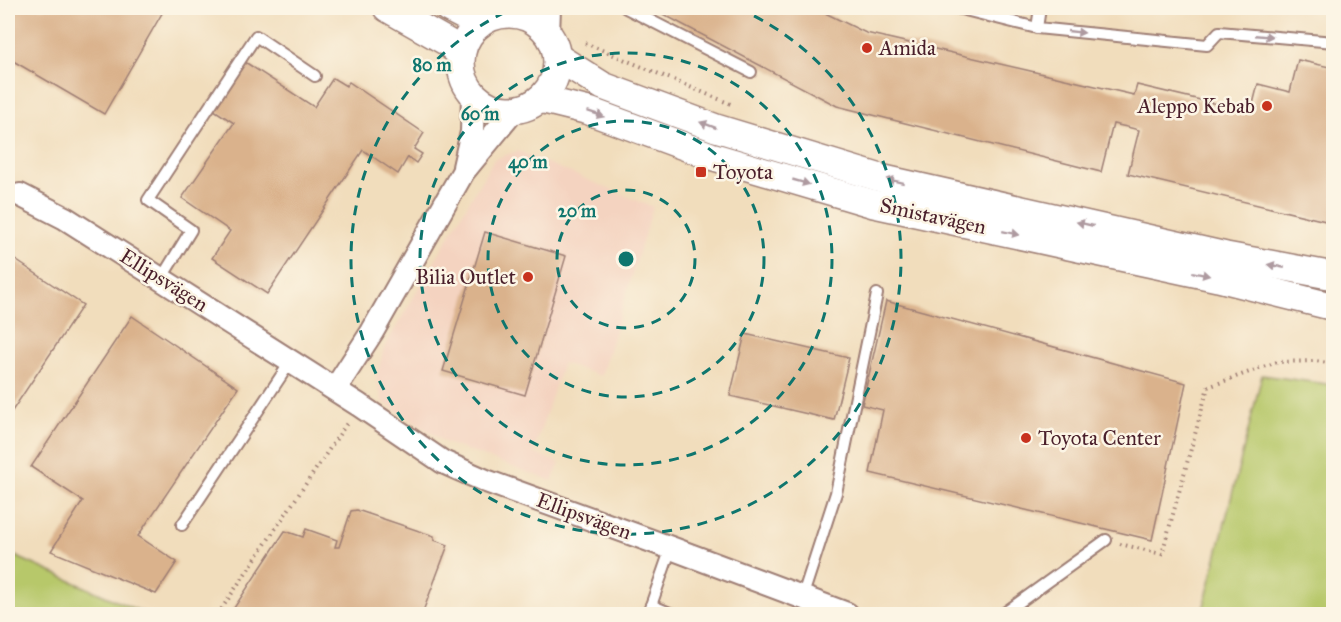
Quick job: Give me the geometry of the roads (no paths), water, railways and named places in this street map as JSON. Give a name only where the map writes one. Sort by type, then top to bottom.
[{"type":"street","points":[[387,8],[447,42],[461,55]]},
{"type":"street","points":[[448,8],[479,24]]},
{"type":"street","points":[[549,8],[553,46],[555,75],[549,90],[540,99],[526,107],[514,110],[489,106],[473,94],[463,78],[461,55],[467,39],[479,24],[493,16],[512,11],[530,18],[553,46]]},
{"type":"street","name":"Smistavägen","points":[[553,46],[603,86],[716,128],[884,178],[1226,256],[1334,276]]},
{"type":"street","points":[[463,172],[472,132],[473,94]]},
{"type":"street","name":"Smistavägen","points":[[540,99],[589,111],[711,156],[874,204],[1218,278],[1334,307]]},
{"type":"street","points":[[335,389],[372,332],[463,172],[514,110]]},
{"type":"street","name":"Ellipsvägen","points":[[20,195],[65,218],[335,389],[443,462],[486,481],[847,615]]},
{"type":"lane","points":[[626,8],[751,72]]},
{"type":"lane","points":[[957,8],[1037,28],[1207,45],[1219,32],[1334,42]]},
{"type":"lane","points":[[1037,28],[1040,8]]},
{"type":"lane","points":[[161,279],[191,230],[148,200],[256,36],[315,76]]},
{"type":"lane","points":[[802,598],[837,494],[877,294]]},
{"type":"lane","points":[[182,525],[291,361]]},
{"type":"lane","points":[[1003,615],[1106,540]]},
{"type":"lane","points":[[671,548],[650,610],[672,615]]},
{"type":"place","name":"Amida","points":[[867,48]]},
{"type":"place","name":"Aleppo Kebab","points":[[1267,106]]},
{"type":"place","name":"Toyota","points":[[701,172]]},
{"type":"place","name":"Bilia Outlet","points":[[528,277]]},
{"type":"place","name":"Toyota Center","points":[[1026,438]]}]
